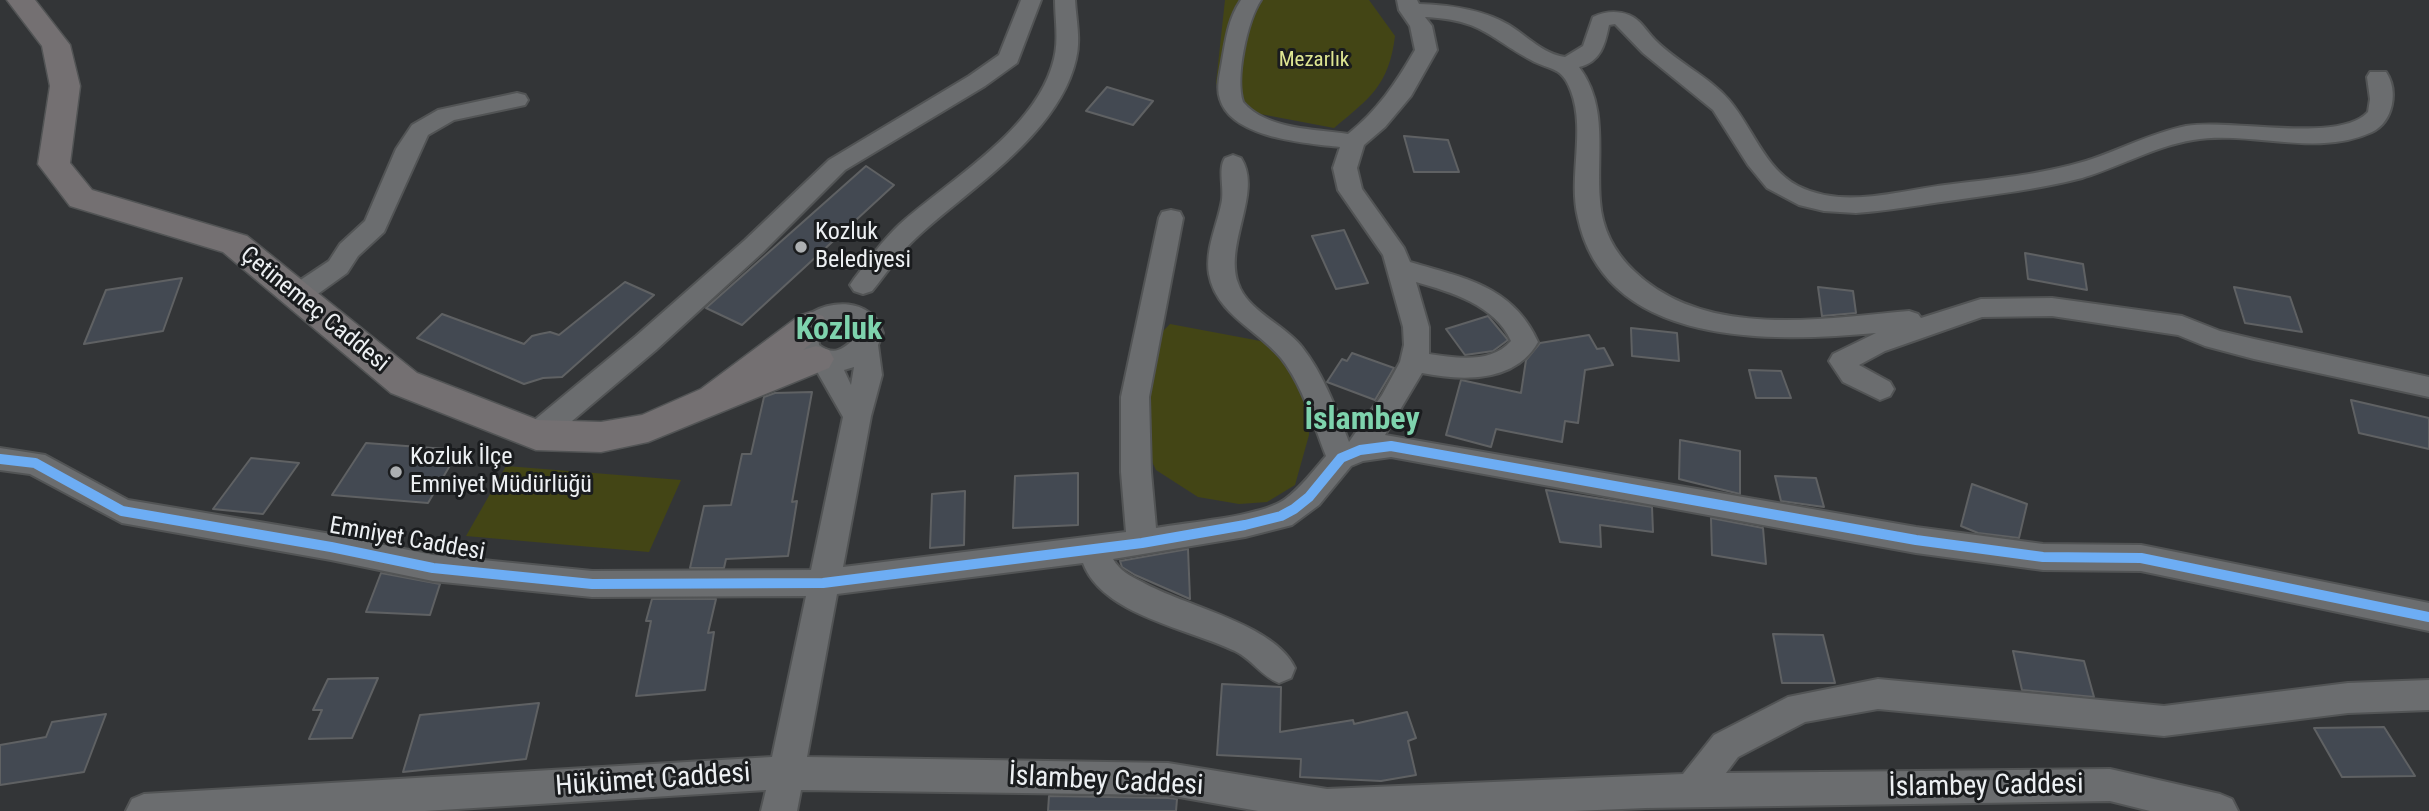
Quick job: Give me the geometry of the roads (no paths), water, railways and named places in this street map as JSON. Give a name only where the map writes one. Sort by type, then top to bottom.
[{"type":"main road","name":"Çetinemeç Caddesi","points":[[21,0],[56,45],[65,86],[54,164],[81,198],[235,244],[404,383],[536,435],[601,437],[648,428],[714,399],[818,341]]},
{"type":"street","points":[[536,435],[646,343],[754,246],[837,165],[977,81],[1009,58],[1031,0]]},
{"type":"street","points":[[818,341],[905,233],[965,185],[1024,131],[1064,64],[1067,41],[1065,0]]},
{"type":"street","points":[[1251,0],[1240,18],[1229,92],[1233,104],[1250,120],[1277,130],[1353,142]]},
{"type":"street","points":[[1399,268],[1460,287],[1496,304],[1518,325],[1525,342],[1512,356],[1476,366],[1443,367],[1414,362],[1416,327],[1399,268],[1395,254],[1350,190],[1345,168],[1353,142],[1377,122],[1404,91],[1426,50],[1421,26],[1409,5]]},
{"type":"street","points":[[1409,5],[1465,14],[1508,33],[1543,59],[1565,64],[1584,57],[1595,47],[1600,21],[1614,18],[1625,21],[1651,48],[1706,90],[1723,107],[1760,169],[1769,178],[1794,194],[1837,205],[1897,200],[2036,180],[2092,167],[2161,140],[2195,132],[2241,129],[2311,135],[2352,131],[2371,122],[2381,110],[2383,103],[2378,77]]},
{"type":"street","points":[[1565,64],[1580,85],[1586,106],[1587,197],[1591,223],[1609,261],[1635,291],[1674,313],[1708,321],[1759,327],[1822,328],[1919,321],[1929,325]]},
{"type":"street","points":[[299,294],[338,267],[349,250],[375,226],[408,149],[420,130],[461,110],[517,100]]},
{"type":"street","points":[[1233,163],[1235,191],[1224,233],[1222,273],[1226,284],[1238,305],[1291,352],[1325,416],[1350,454],[1391,446],[1929,542],[2043,557],[2141,558],[2429,617]]},
{"type":"street","points":[[1142,543],[1137,494],[1135,397],[1171,218]]},
{"type":"street","points":[[779,811],[857,416],[868,375],[866,333],[861,309],[863,285]]},
{"type":"street","points":[[1880,389],[1853,376],[1846,370],[1843,361],[1875,344],[1981,308],[2052,307],[2182,326],[2214,339],[2254,349],[2429,387]]},
{"type":"street","points":[[857,416],[837,386],[818,341],[829,314],[850,313],[866,333]]},
{"type":"street","points":[[818,341],[848,357],[866,333]]},
{"type":"street","name":"Emniyet Caddesi","points":[[0,459],[35,463],[122,511],[331,547],[433,568],[592,584],[823,583],[1142,543],[1281,516],[1309,497],[1350,454],[1392,402],[1414,362]]},
{"type":"street","points":[[1094,549],[1100,568],[1110,580],[1154,604],[1249,642],[1279,668]]},
{"type":"street","points":[[1691,791],[1726,746],[1800,708],[1878,694],[2164,721],[2348,698],[2429,695]]},
{"type":"street","name":"İslambey Caddesi","points":[[785,773],[1168,779],[1327,806],[1648,801],[1691,791],[2110,785],[2220,811]]},
{"type":"street","name":"Hükümet Caddesi","points":[[144,811],[252,807],[785,773]]},
{"type":"place","name":"Kozluk Belediyesi","points":[[801,247]]},
{"type":"place","name":"Kozluk İlçe Emniyet Müdürlüğü","points":[[396,472]]},
{"type":"district","name":"Kozluk","points":[[839,331]]},
{"type":"district","name":"İslambey","points":[[1362,421]]},
{"type":"park label","name":"Mezarlık","points":[[1314,61]]}]
